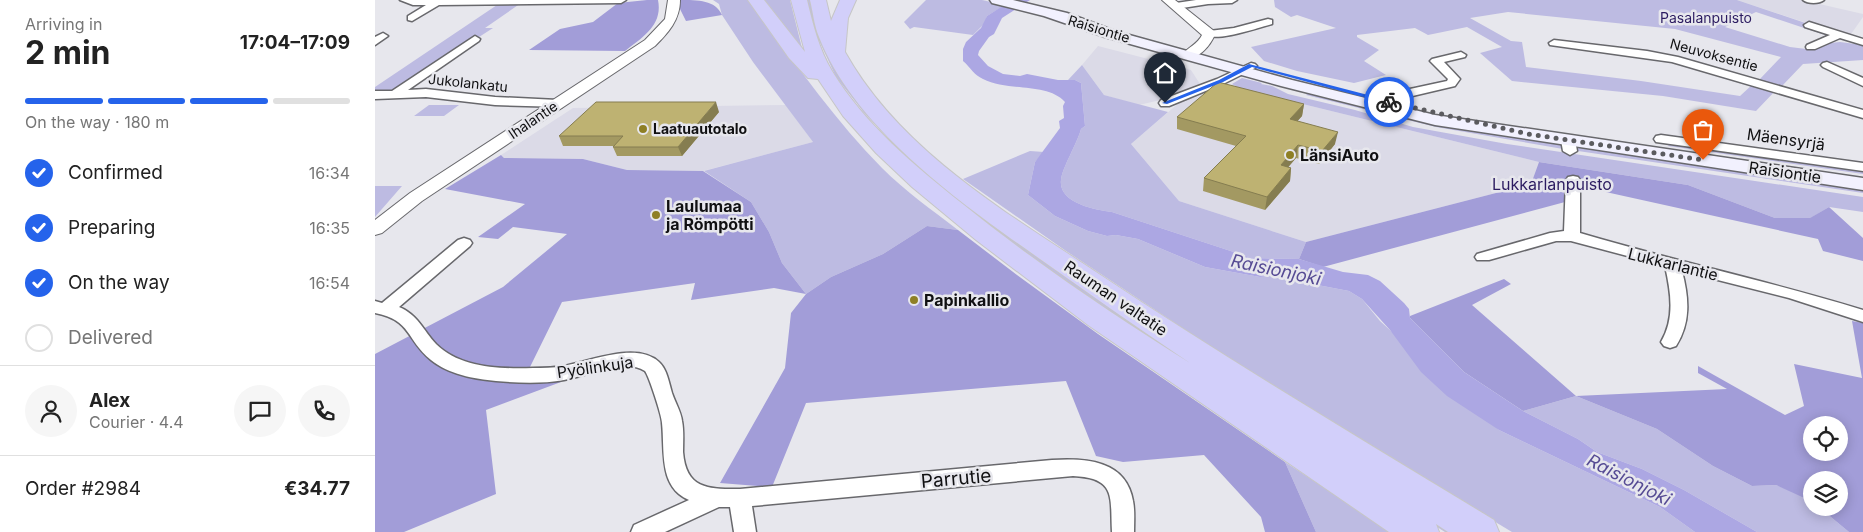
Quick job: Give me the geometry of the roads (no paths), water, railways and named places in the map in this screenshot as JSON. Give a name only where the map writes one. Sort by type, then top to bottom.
[{"type":"highway","points":[[756,0],[796,54],[839,95]]},
{"type":"highway","name":"Rauman valtatie","points":[[799,0],[804,28],[812,50],[823,71],[839,95],[874,138],[895,160],[987,237],[1090,312],[1420,532]]},
{"type":"highway","name":"Rauman valtatie","points":[[817,0],[827,36],[858,89],[893,129],[954,183],[1009,225],[1104,291],[1480,532]]},
{"type":"highway","points":[[837,54],[840,18],[848,0]]},
{"type":"main road","name":"Raisiontie","points":[[997,0],[1385,105],[1528,134],[1569,146],[1667,155],[1863,184]]},
{"type":"street","points":[[405,0],[437,2],[621,0]]},
{"type":"street","name":"Ihalantie","points":[[375,229],[417,197],[640,50],[659,35],[673,15],[673,0]]},
{"type":"street","points":[[1172,3],[1232,0]]},
{"type":"street","points":[[1808,0],[1819,0]]},
{"type":"street","points":[[412,18],[437,2]]},
{"type":"street","points":[[1172,3],[1209,34],[1235,31],[1268,22]]},
{"type":"street","points":[[1809,25],[1863,42]]},
{"type":"street","points":[[1192,53],[1208,39],[1209,34]]},
{"type":"street","points":[[1811,47],[1838,35]]},
{"type":"street","points":[[396,93],[475,39]]},
{"type":"street","name":"Neuvoksentie","points":[[1554,43],[1674,59],[1863,114]]},
{"type":"street","points":[[1385,105],[1400,95],[1451,84],[1454,79],[1436,61],[1461,55]]},
{"type":"street","points":[[1827,65],[1863,83]]},
{"type":"street","points":[[1165,103],[1221,81],[1246,68]]},
{"type":"street","name":"Jukolankatu","points":[[375,95],[396,93],[439,94],[495,102],[558,104]]},
{"type":"street","name":"Mäensyrjä","points":[[1667,155],[1661,139],[1863,168]]},
{"type":"street","points":[[1572,236],[1573,180]]},
{"type":"street","name":"Lukkarlantie","points":[[1483,257],[1555,236],[1572,236],[1794,294],[1863,316]]},
{"type":"street","points":[[381,308],[464,243]]},
{"type":"street","points":[[1670,342],[1675,334],[1679,318],[1672,263]]},
{"type":"street","name":"Pyölinkuja","points":[[381,308],[399,313],[408,318],[438,356],[450,363],[468,369],[510,375],[533,375],[562,373],[627,360],[641,361],[651,365],[657,373],[671,418],[673,454],[679,482],[689,490],[704,497],[740,498]]},
{"type":"street","name":"Parrutie","points":[[740,498],[1052,469],[1086,468],[1111,476],[1118,486],[1122,498],[1123,532]]},
{"type":"street","points":[[642,532],[716,498]]},
{"type":"street","points":[[740,498],[745,532]]},
{"type":"water","name":"Raisionjoki","points":[[1012,0],[1030,0],[1002,18],[994,34],[989,37],[978,55],[988,66],[1003,74],[1020,76],[1027,74],[1058,80],[1075,80],[1081,83],[1085,126],[1081,129],[1061,180],[1065,194],[1071,200],[1252,258],[1299,259],[1343,272],[1368,275],[1380,281],[1404,303],[1409,309],[1410,318],[1464,372],[1523,411],[1578,439],[1597,452],[1642,469],[1684,490],[1757,532],[1695,532],[1660,507],[1499,430],[1447,396],[1421,372],[1390,330],[1362,299],[1349,291],[1307,283],[1289,276],[1260,277],[1205,267],[1138,239],[1116,235],[1107,236],[1088,231],[1055,216],[1028,195],[1035,162],[1060,128],[1059,121],[1064,118],[1063,106],[1065,102],[1057,96],[1038,89],[993,83],[983,79],[963,61],[963,49],[966,42],[981,28],[987,16]]},
{"type":"place","name":"Laatuautotalo","points":[[643,129]]},
{"type":"place","name":"LänsiAuto","points":[[1290,155]]},
{"type":"place","name":"Laulumaa ja Römpötti","points":[[656,215]]},
{"type":"place","name":"Papinkallio","points":[[914,300]]},
{"type":"park label","name":"Pasalanpuisto","points":[[1706,18]]},
{"type":"park label","name":"Lukkarlanpuisto","points":[[1552,184]]}]
